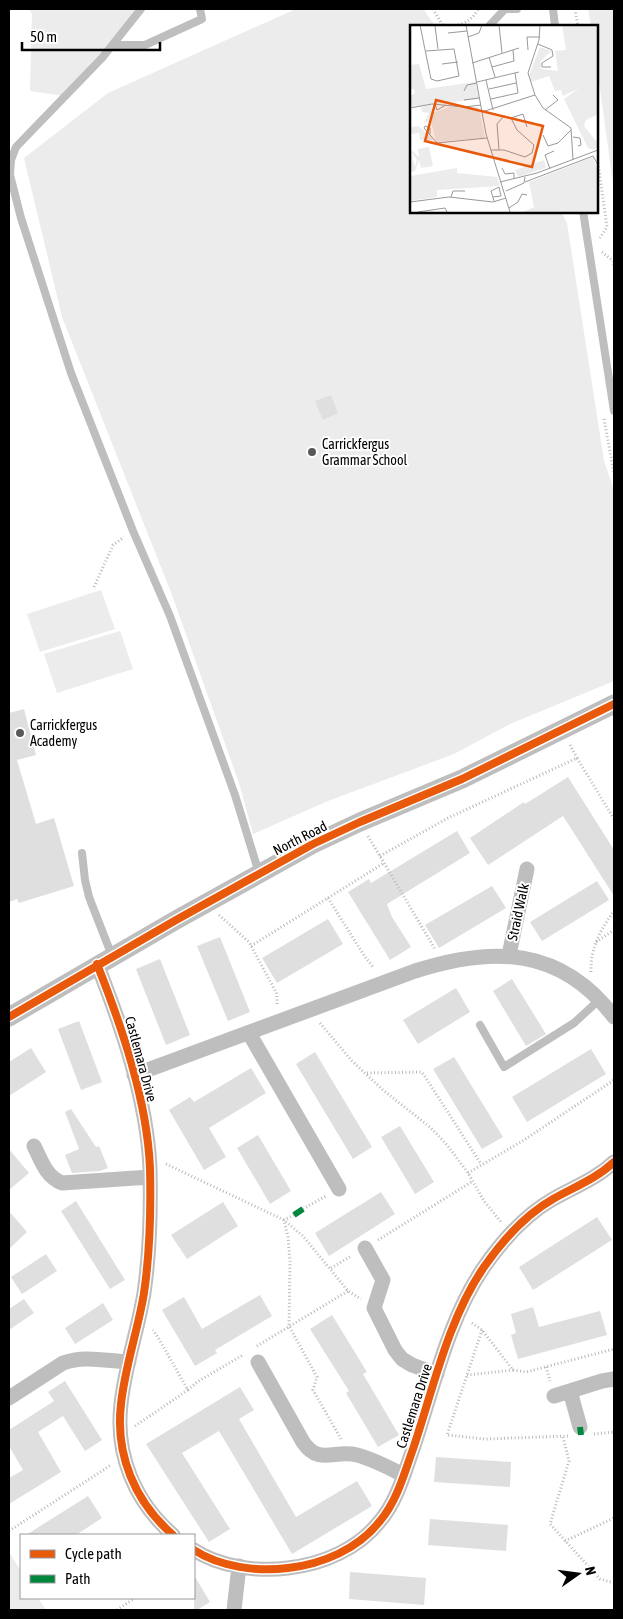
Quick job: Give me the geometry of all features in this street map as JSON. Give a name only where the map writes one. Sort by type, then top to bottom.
[{"type":"street","name":"North Road","points":[[10,1013],[259,872],[313,844],[462,779],[612,709]]},
{"type":"street","name":"Straid Walk","points":[[509,955],[527,869]]},
{"type":"street","name":"Castlemara Drive","points":[[134,1075],[443,962],[479,956],[509,955],[534,960],[556,968],[596,996],[614,1017]]},
{"type":"street","name":"Castlemara Drive","points":[[105,960],[143,1115],[150,1177],[147,1259],[140,1314],[121,1404],[121,1435],[124,1457],[131,1479],[142,1500],[172,1534]]},
{"type":"street","points":[[249,1033],[339,1188]]},
{"type":"street","points":[[34,1146],[49,1174],[54,1180],[62,1183],[150,1177]]},
{"type":"street","name":"Castlemara Drive","points":[[195,1550],[214,1560],[239,1566],[280,1569],[318,1562],[340,1553],[362,1538],[380,1522],[390,1506],[404,1475],[458,1314],[475,1282],[510,1233],[544,1205],[596,1177],[614,1162]]},
{"type":"street","points":[[365,1248],[383,1280],[374,1308],[395,1350],[402,1359],[412,1365],[437,1374]]},
{"type":"street","points":[[254,1353],[309,1450],[322,1456],[343,1454],[361,1456],[404,1475]]},
{"type":"street","points":[[9,1398],[63,1363],[72,1360],[82,1358],[129,1362]]},
{"type":"street","points":[[554,1396],[614,1379]]},
{"type":"street","points":[[570,1391],[580,1433]]},
{"type":"street","points":[[234,1610],[239,1566]]},
{"type":"lane","points":[[141,9],[114,45],[16,147],[11,160],[10,175],[21,218],[71,373],[133,531],[170,616],[235,795],[259,872]]},
{"type":"lane","points":[[114,45],[145,45],[202,19],[200,9]]},
{"type":"lane","points":[[489,25],[505,9],[517,9]]},
{"type":"lane","points":[[553,9],[555,25]]},
{"type":"lane","points":[[584,212],[614,411]]},
{"type":"lane","points":[[82,853],[85,880],[105,960]]},
{"type":"lane","points":[[480,1025],[504,1067],[574,1023],[596,996]]},
{"type":"path","points":[[433,9],[442,25]]},
{"type":"path","points":[[459,25],[466,23],[474,16],[478,9]]},
{"type":"path","points":[[575,9],[578,25]]},
{"type":"path","points":[[598,163],[607,227],[600,237],[602,252],[613,261],[614,268]]},
{"type":"path","points":[[94,587],[114,545],[133,531]]},
{"type":"path","points":[[380,856],[448,818],[577,758],[614,819]]},
{"type":"path","points":[[360,822],[443,962]]},
{"type":"path","points":[[251,946],[384,863]]},
{"type":"path","points":[[328,898],[365,957],[387,982]]},
{"type":"path","points":[[206,903],[249,942],[277,994],[278,1022]]},
{"type":"path","points":[[596,996],[591,969],[593,949],[614,910]]},
{"type":"path","points":[[596,942],[614,930]]},
{"type":"path","points":[[311,1010],[352,1061],[383,1090],[431,1128],[448,1146],[468,1173],[484,1201],[510,1233]]},
{"type":"path","points":[[366,1073],[421,1072],[481,1164]]},
{"type":"path","points":[[468,1173],[524,1140],[614,1080]]},
{"type":"path","points":[[149,1158],[284,1220],[303,1236],[348,1291],[374,1308]]},
{"type":"path","points":[[331,1268],[472,1181]]},
{"type":"path","points":[[303,1209],[339,1188]]},
{"type":"path","points":[[284,1220],[294,1214]]},
{"type":"path","points":[[284,1220],[290,1261],[289,1326],[317,1377],[313,1390],[344,1443],[343,1454]]},
{"type":"path","points":[[121,1435],[197,1382],[254,1353],[289,1326],[348,1291]]},
{"type":"path","points":[[140,1314],[159,1339],[188,1390]]},
{"type":"path","points":[[458,1314],[482,1330],[513,1370]]},
{"type":"path","points":[[482,1330],[446,1435],[485,1439],[563,1437],[580,1433],[614,1432]]},
{"type":"path","points":[[466,1375],[513,1370],[526,1372],[614,1349]]},
{"type":"path","points":[[563,1437],[569,1462],[550,1524],[600,1580],[614,1583]]},
{"type":"path","points":[[9,1531],[124,1457]]},
{"type":"path","points":[[565,1541],[614,1518]]},
{"type":"path","points":[[117,1610],[134,1599]]},
{"type":"shaded area","points":[[29,9],[140,9],[64,96],[30,91],[32,14]]},
{"type":"shaded area","name":"Carrickfergus Grammar School","points":[[296,9],[426,9],[424,10],[434,25],[410,25],[410,212],[562,212],[567,223],[604,461],[614,490],[614,681],[510,724],[454,754],[328,801],[253,834],[239,783],[172,595],[62,317],[24,158],[108,93]]},
{"type":"shaded area","points":[[588,9],[614,9],[614,191],[598,74],[598,25],[591,25]]},
{"type":"shaded area","points":[[101,590],[115,629],[40,652],[27,614]]},
{"type":"shaded area","points":[[120,631],[133,669],[57,693],[44,654]]},
{"type":"shaded area","points":[[9,1552],[20,1569],[20,1599],[39,1599],[46,1610],[9,1610]]},
{"type":"building","points":[[331,395],[338,413],[323,420],[315,401]]},
{"type":"building","points":[[24,709],[36,755],[17,760],[36,824],[54,818],[74,886],[19,903],[17,899],[9,902],[9,713]]},
{"type":"building","points":[[568,777],[614,850],[614,896],[563,816],[488,865],[470,838],[524,802],[525,804]]},
{"type":"building","points":[[457,831],[470,853],[387,904],[392,917],[411,947],[390,960],[348,892],[369,879],[371,883]]},
{"type":"building","points":[[597,881],[609,900],[542,941],[530,922]]},
{"type":"building","points":[[492,886],[506,908],[439,948],[425,925]]},
{"type":"building","points":[[328,919],[343,944],[277,983],[262,958]]},
{"type":"building","points":[[220,937],[250,1012],[228,1021],[197,946]]},
{"type":"building","points":[[160,959],[190,1035],[166,1045],[136,969]]},
{"type":"building","points":[[512,979],[546,1034],[526,1046],[493,991]]},
{"type":"building","points":[[456,988],[470,1012],[418,1044],[403,1020]]},
{"type":"building","points":[[79,1021],[102,1082],[81,1090],[58,1029]]},
{"type":"building","points":[[31,1048],[46,1072],[9,1096],[9,1062]]},
{"type":"building","points":[[591,1049],[606,1074],[527,1122],[512,1097]]},
{"type":"building","points":[[315,1052],[372,1147],[353,1159],[296,1064]]},
{"type":"building","points":[[454,1057],[503,1137],[482,1149],[433,1069]]},
{"type":"building","points":[[251,1068],[266,1093],[209,1128],[226,1157],[204,1170],[169,1110],[190,1097],[194,1102]]},
{"type":"building","points":[[71,1109],[96,1147],[99,1146],[108,1168],[100,1171],[72,1173],[65,1155],[79,1149],[65,1112]]},
{"type":"building","points":[[400,1126],[434,1182],[415,1194],[381,1137]]},
{"type":"building","points":[[258,1135],[291,1191],[270,1204],[237,1148]]},
{"type":"building","points":[[9,1149],[29,1173],[9,1190]]},
{"type":"building","points":[[381,1192],[395,1214],[329,1256],[315,1233]]},
{"type":"building","points":[[76,1201],[125,1280],[110,1289],[61,1211]]},
{"type":"building","points":[[223,1202],[238,1226],[187,1259],[171,1235]]},
{"type":"building","points":[[9,1211],[27,1232],[9,1249]]},
{"type":"building","points":[[597,1217],[612,1240],[533,1290],[519,1267]]},
{"type":"building","points":[[46,1254],[57,1271],[22,1294],[11,1277]]},
{"type":"building","points":[[260,1295],[272,1316],[215,1350],[217,1353],[195,1366],[162,1310],[184,1297],[202,1329]]},
{"type":"building","points":[[24,1299],[34,1313],[9,1330],[9,1309]]},
{"type":"building","points":[[103,1303],[113,1320],[75,1344],[65,1328]]},
{"type":"building","points":[[533,1307],[539,1327],[600,1311],[607,1335],[518,1359],[511,1335],[516,1333],[511,1314]]},
{"type":"building","points":[[332,1315],[367,1372],[363,1374],[399,1435],[378,1447],[346,1393],[349,1391],[310,1329]]},
{"type":"building","points":[[65,1381],[102,1440],[85,1451],[63,1416],[38,1432],[61,1472],[9,1504],[9,1478],[23,1470],[9,1446],[9,1430],[54,1401],[48,1392]]},
{"type":"building","points":[[240,1387],[254,1410],[239,1419],[296,1517],[357,1481],[372,1506],[292,1554],[219,1431],[182,1453],[230,1529],[209,1542],[146,1444]]},
{"type":"building","points":[[436,1457],[511,1462],[510,1487],[434,1482]]},
{"type":"building","points":[[88,1496],[102,1518],[78,1534],[28,1534]]},
{"type":"building","points":[[430,1519],[508,1525],[506,1551],[428,1545]]},
{"type":"building","points":[[350,1572],[426,1578],[424,1605],[349,1599]]},
{"type":"building","points":[[195,1577],[210,1602],[194,1610],[195,1599]]},
{"type":"marked path","points":[[294,1215],[303,1209]]},
{"type":"marked path","points":[[580,1427],[581,1435]]},
{"type":"cycle path","points":[[9,1017],[176,920],[313,844],[462,779],[614,704]]},
{"type":"cycle path","points":[[97,964],[124,1038],[139,1090],[148,1142],[150,1168],[148,1262],[144,1293],[123,1390],[120,1423],[121,1441],[130,1476],[138,1492],[148,1508],[172,1534]]},
{"type":"cycle path","points":[[195,1551],[215,1561],[240,1567],[252,1569],[288,1568],[314,1563],[339,1554],[371,1531],[386,1513],[400,1487],[442,1355],[471,1287],[484,1267],[506,1238],[533,1213],[553,1199],[592,1178],[614,1162]]},
{"type":"place","name":"Carrickfergus Grammar School","points":[[312,452]]},
{"type":"place","name":"Carrickfergus Academy","points":[[20,733]]}]
